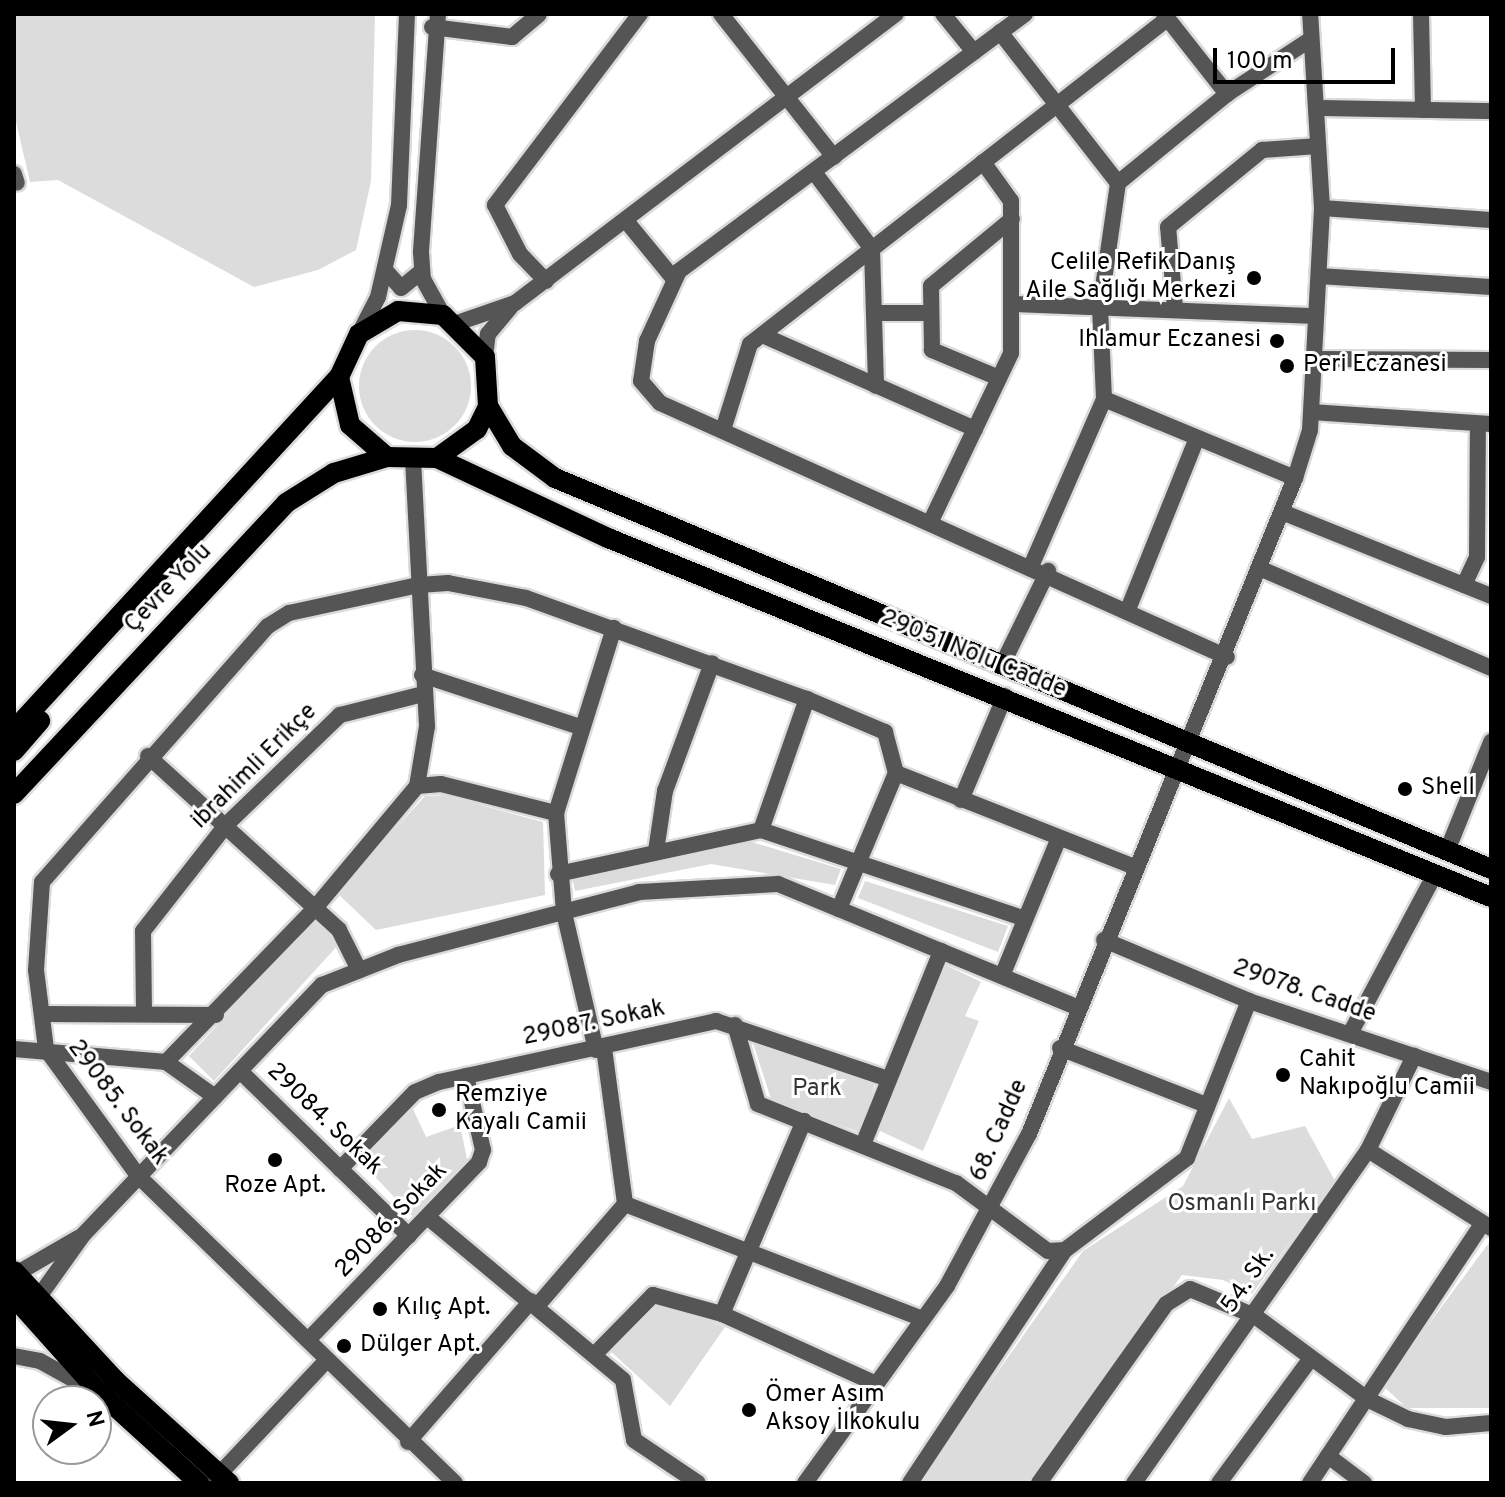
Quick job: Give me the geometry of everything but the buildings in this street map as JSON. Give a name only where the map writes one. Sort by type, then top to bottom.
[{"type":"main road","points":[[485,357],[450,319],[398,311],[359,334],[339,377],[350,425],[387,457],[413,462],[437,458],[460,447],[488,406]]},
{"type":"main road","name":"29051 Nolu Cadde","points":[[485,357],[488,406],[512,446],[555,478],[1491,869]]},
{"type":"main road","name":"Çevre Yolu","points":[[14,730],[187,548],[339,377]]},
{"type":"main road","name":"Çevre Yolu","points":[[14,794],[286,503],[334,473],[387,457]]},
{"type":"main road","name":"29051 Nolu Cadde","points":[[437,458],[608,538],[1183,767],[1434,876],[1491,897]]},
{"type":"main road","points":[[14,751],[187,548]]},
{"type":"main road","points":[[14,779],[117,665],[165,630]]},
{"type":"main road","points":[[15,1273],[219,1480]]},
{"type":"main road","points":[[14,1297],[93,1385]]},
{"type":"main road","points":[[112,1404],[199,1483]]},
{"type":"street","points":[[359,334],[385,270],[399,205],[407,14]]},
{"type":"street","points":[[515,303],[450,319],[422,271],[435,20],[512,37],[539,14]]},
{"type":"street","points":[[546,281],[520,254],[495,205],[640,14]]},
{"type":"street","points":[[721,14],[834,157]]},
{"type":"street","points":[[485,357],[488,334],[515,303],[627,222],[784,92],[896,14]]},
{"type":"street","points":[[943,14],[974,52]]},
{"type":"street","points":[[1025,14],[673,278],[647,341],[641,381],[660,403],[1129,607],[1227,657]]},
{"type":"street","name":"68. Cadde","points":[[805,1483],[923,1319],[990,1214],[1104,940],[1183,767],[1295,478],[1311,412],[1322,208],[1310,14]]},
{"type":"street","points":[[1421,14],[1423,110]]},
{"type":"street","points":[[723,430],[740,358],[762,335],[1166,16],[1227,94]]},
{"type":"street","points":[[1000,32],[1118,183]]},
{"type":"street","points":[[1032,564],[1104,399],[1100,308],[1118,183],[1227,94],[1311,39]]},
{"type":"street","points":[[1316,108],[1491,111]]},
{"type":"street","points":[[1175,308],[1168,227],[1255,154],[1318,146]]},
{"type":"street","points":[[931,521],[1011,353],[1014,304],[1011,201],[983,162]]},
{"type":"street","points":[[814,172],[872,249],[876,386]]},
{"type":"street","points":[[1322,208],[1491,220]]},
{"type":"street","points":[[999,378],[932,350],[929,313],[939,274],[1012,219]]},
{"type":"street","points":[[627,222],[673,278]]},
{"type":"street","points":[[385,270],[401,288],[422,271]]},
{"type":"street","points":[[1319,276],[1491,287]]},
{"type":"street","points":[[1014,304],[1316,316]]},
{"type":"street","points":[[874,313],[929,313]]},
{"type":"street","points":[[762,335],[975,429]]},
{"type":"street","points":[[1314,359],[1491,360]]},
{"type":"street","points":[[1104,399],[1196,440],[1295,478]]},
{"type":"street","points":[[1311,412],[1485,424],[1477,557],[1464,585]]},
{"type":"street","points":[[1129,607],[1196,440]]},
{"type":"street","points":[[166,1062],[216,1015],[315,908],[417,786],[425,752],[413,462]]},
{"type":"street","points":[[1282,512],[1491,596]]},
{"type":"street","points":[[1259,568],[1491,668]]},
{"type":"street","points":[[1002,665],[1048,571]]},
{"type":"street","name":"29085. Sokak","points":[[455,1483],[408,1442],[308,1340],[139,1177],[46,1049],[42,1014],[42,882],[148,756],[268,626],[289,613],[419,585],[448,583],[526,598],[807,699],[885,732],[896,773]]},
{"type":"street","points":[[614,628],[580,727],[556,813],[558,874],[564,912],[600,1049],[625,1204]]},
{"type":"street","points":[[656,851],[665,791],[712,663]]},
{"type":"street","points":[[422,675],[580,727]]},
{"type":"street","name":"ibrahimli Erikçe","points":[[144,1013],[143,931],[227,824],[340,715],[423,694]]},
{"type":"street","points":[[961,800],[1005,696]]},
{"type":"street","points":[[761,830],[807,699]]},
{"type":"street","points":[[1447,851],[1484,776],[1491,742]]},
{"type":"street","points":[[148,756],[227,824],[339,930],[359,970]]},
{"type":"street","points":[[839,909],[896,773],[1058,840],[1137,868]]},
{"type":"street","points":[[417,786],[441,784],[556,813]]},
{"type":"street","points":[[558,874],[761,830],[1023,918]]},
{"type":"street","points":[[1002,976],[1023,918],[1058,840]]},
{"type":"street","points":[[1351,1032],[1434,876]]},
{"type":"street","points":[[38,1298],[83,1235],[322,985],[359,970],[564,912],[720,883],[778,884],[1076,1007]]},
{"type":"street","name":"29078. Cadde","points":[[1104,940],[1249,1001],[1351,1032],[1491,1082]]},
{"type":"street","points":[[864,1142],[885,1078],[941,951]]},
{"type":"street","points":[[910,1483],[1065,1250],[1187,1158],[1249,1001]]},
{"type":"street","points":[[42,1014],[216,1015]]},
{"type":"street","name":"29087. Sokak","points":[[340,1169],[415,1092],[466,1076],[600,1049],[716,1021],[885,1078]]},
{"type":"street","points":[[735,1025],[758,1104],[864,1142],[956,1183],[990,1214],[1048,1251],[1065,1250]]},
{"type":"street","points":[[1060,1048],[1206,1105]]},
{"type":"street","points":[[14,1049],[46,1049],[166,1062],[215,1097]]},
{"type":"street","name":"54. Sk.","points":[[1134,1483],[1255,1316],[1368,1150],[1414,1056]]},
{"type":"street","name":"29084. Sokak","points":[[240,1071],[409,1236]]},
{"type":"street","name":"29086. Sokak","points":[[308,1340],[409,1236],[430,1219],[483,1150],[466,1076]]},
{"type":"street","points":[[722,1314],[747,1248],[804,1121]]},
{"type":"street","points":[[1310,1483],[1487,1226],[1368,1150]]},
{"type":"street","points":[[625,1204],[747,1248],[923,1319]]},
{"type":"street","points":[[408,1442],[625,1204]]},
{"type":"street","points":[[430,1219],[594,1355],[629,1392],[625,1416],[634,1440],[698,1483]]},
{"type":"street","points":[[15,1273],[83,1235]]},
{"type":"street","points":[[1039,1483],[1178,1292],[1190,1289],[1255,1316],[1367,1399],[1446,1427],[1491,1423]]},
{"type":"street","points":[[594,1355],[653,1295],[722,1314],[876,1384]]},
{"type":"street","points":[[14,1356],[40,1361],[84,1385]]},
{"type":"street","points":[[1219,1483],[1311,1358]]},
{"type":"street","points":[[219,1480],[326,1361]]},
{"type":"street","points":[[1328,1456],[1364,1483]]},
{"type":"green space","points":[[14,14],[375,14],[371,181],[356,250],[318,270],[254,287],[58,180],[30,182],[14,113]]},
{"type":"green space","points":[[415,330],[436,334],[455,346],[467,365],[471,386],[467,407],[455,426],[436,438],[415,442],[394,438],[375,426],[363,407],[359,386],[363,365],[375,346],[394,334]]},
{"type":"green space","points":[[444,795],[543,822],[545,895],[376,930],[337,893],[425,796]]},
{"type":"green space","points":[[742,839],[841,869],[835,885],[711,864],[575,891],[572,877]]},
{"type":"green space","points":[[865,881],[1008,926],[998,952],[858,898]]},
{"type":"green space","points":[[316,918],[340,943],[214,1081],[189,1056]]},
{"type":"green space","points":[[946,965],[981,982],[965,1016],[979,1021],[923,1151],[878,1130]]},
{"type":"green space","name":"Park","points":[[752,1040],[875,1083],[862,1133],[772,1102]]},
{"type":"green space","name":"Osmanlı Parkı","points":[[1229,1098],[1252,1139],[1305,1126],[1335,1181],[1252,1294],[1223,1280],[1182,1275],[1029,1483],[919,1483],[1083,1251],[1183,1186]]},
{"type":"green space","points":[[413,1109],[426,1137],[460,1125],[468,1164],[415,1219],[360,1161]]},
{"type":"green space","points":[[1491,1240],[1491,1408],[1407,1408],[1383,1386]]},
{"type":"green space","points":[[655,1300],[725,1327],[670,1406],[607,1348]]},
{"type":"place","name":"Celile Refik Danış Aile Sağlığı Merkezi","points":[[1254,278]]},
{"type":"place","name":"Ihlamur Eczanesi","points":[[1277,341]]},
{"type":"place","name":"Peri Eczanesi","points":[[1287,366]]},
{"type":"place","name":"Shell","points":[[1405,789]]},
{"type":"place","name":"Cahit Nakıpoğlu Camii","points":[[1283,1075]]},
{"type":"place","name":"Remziye Kayalı Camii","points":[[439,1110]]},
{"type":"place","name":"Roze Apt.","points":[[275,1160]]},
{"type":"place","name":"Kılıç Apt.","points":[[380,1309]]},
{"type":"place","name":"Dülger Apt.","points":[[344,1346]]},
{"type":"place","name":"Ömer Asım Aksoy İlkokulu","points":[[749,1410]]}]
